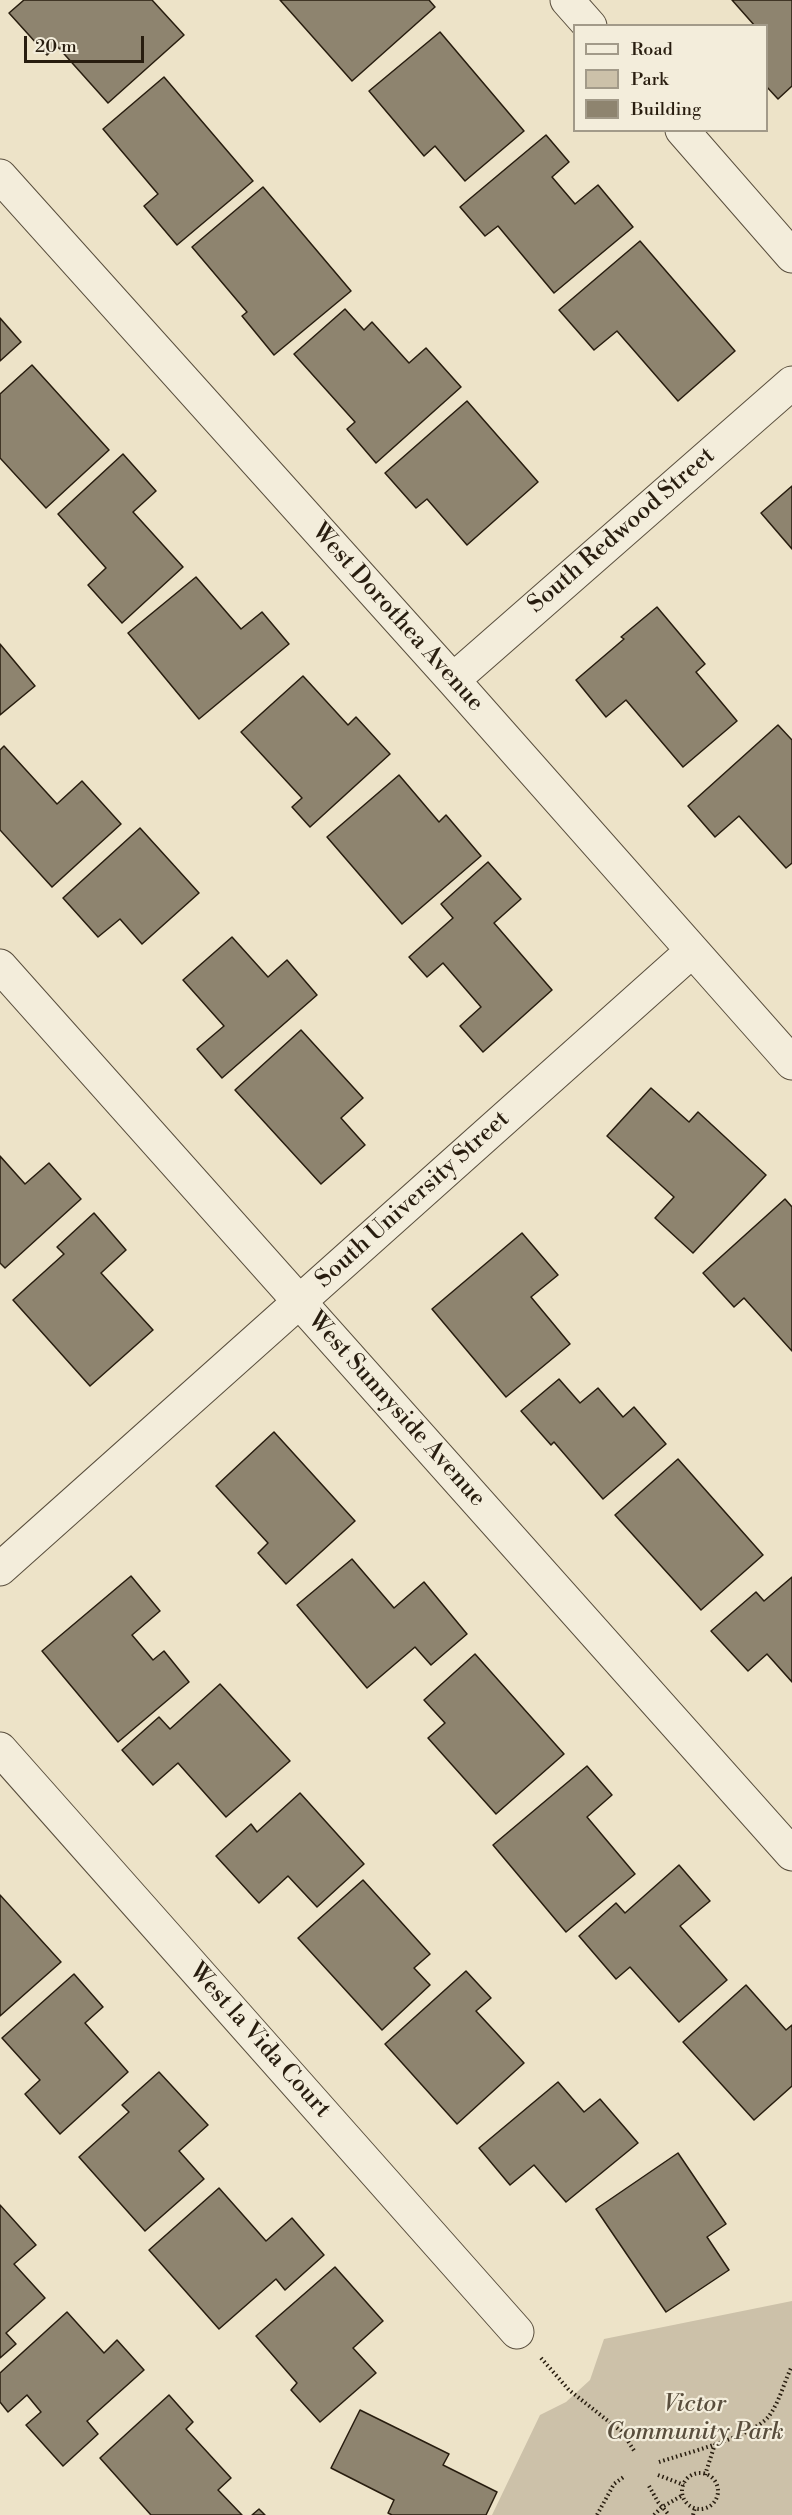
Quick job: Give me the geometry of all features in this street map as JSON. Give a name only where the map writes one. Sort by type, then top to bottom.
[{"type":"street","points":[[567,0],[588,24]]},
{"type":"street","points":[[684,132],[792,256]]},
{"type":"street","name":"West Dorothea Avenue","points":[[0,176],[453,680],[792,1063]]},
{"type":"street","name":"South Redwood Street","points":[[453,680],[792,383]]},
{"type":"street","name":"South University Street","points":[[0,1569],[692,951]]},
{"type":"street","name":"West Sunnyside Avenue","points":[[0,966],[792,1854]]},
{"type":"street","name":"West la Vida Court","points":[[0,1749],[517,2332]]},
{"type":"path","points":[[517,2332],[569,2390],[622,2432],[635,2452]]},
{"type":"path","points":[[659,2462],[715,2444],[748,2430],[768,2417],[792,2366]]},
{"type":"path","points":[[705,2475],[715,2444]]},
{"type":"path","points":[[699,2473],[711,2477],[719,2489],[715,2502],[703,2509],[689,2506],[683,2495],[684,2485],[686,2479],[699,2473]]},
{"type":"path","points":[[658,2475],[684,2485]]},
{"type":"path","points":[[597,2515],[614,2484],[625,2476]]},
{"type":"path","points":[[649,2486],[669,2515]]},
{"type":"path","points":[[654,2515],[662,2507],[683,2495]]},
{"type":"path","points":[[693,2515],[695,2508]]},
{"type":"green space","name":"Victor Community Park","points":[[792,2301],[792,2515],[492,2515],[540,2415],[566,2402],[590,2380],[604,2339]]},
{"type":"building","points":[[24,0],[152,0],[184,35],[108,103],[57,46],[47,55],[9,13]]},
{"type":"building","points":[[280,0],[429,0],[435,7],[352,81]]},
{"type":"building","points":[[732,0],[792,0],[792,86],[778,99],[768,88],[768,24],[753,24]]},
{"type":"building","points":[[440,32],[524,131],[465,181],[435,146],[424,156],[369,91]]},
{"type":"building","points":[[164,77],[253,181],[177,245],[144,206],[158,194],[103,129]]},
{"type":"building","points":[[546,135],[569,162],[552,177],[575,204],[598,185],[633,227],[554,293],[498,226],[485,236],[460,207]]},
{"type":"building","points":[[263,187],[351,291],[274,355],[242,316],[247,312],[192,247]]},
{"type":"building","points":[[640,241],[735,351],[678,401],[617,331],[594,350],[559,310]]},
{"type":"building","points":[[345,309],[364,330],[372,322],[409,363],[426,348],[461,387],[376,463],[347,429],[355,422],[294,354]]},
{"type":"building","points":[[0,318],[21,342],[0,361]]},
{"type":"building","points":[[32,365],[109,450],[46,508],[0,458],[0,394]]},
{"type":"building","points":[[467,401],[538,482],[467,545],[427,499],[416,508],[385,473]]},
{"type":"building","points":[[123,454],[156,491],[133,512],[183,567],[122,623],[88,585],[106,568],[58,514]]},
{"type":"building","points":[[792,486],[792,549],[761,513]]},
{"type":"building","points":[[196,577],[241,629],[262,612],[289,644],[199,719],[128,633]]},
{"type":"building","points":[[657,607],[705,664],[696,672],[737,721],[683,767],[626,700],[606,717],[576,680],[624,639],[621,637]]},
{"type":"building","points":[[0,644],[35,686],[0,715]]},
{"type":"building","points":[[303,676],[348,725],[356,717],[390,754],[310,827],[292,807],[302,798],[241,732]]},
{"type":"building","points":[[778,725],[792,740],[792,863],[786,868],[739,816],[715,837],[688,806]]},
{"type":"building","points":[[4,746],[57,804],[82,781],[121,824],[52,887],[0,830],[0,750]]},
{"type":"building","points":[[399,775],[439,822],[446,815],[481,856],[402,924],[327,837]]},
{"type":"building","points":[[140,828],[199,893],[142,944],[120,919],[98,937],[63,898]]},
{"type":"building","points":[[488,862],[521,899],[494,923],[552,990],[483,1052],[460,1026],[481,1007],[443,963],[427,977],[409,957],[453,918],[441,904]]},
{"type":"building","points":[[232,937],[268,977],[287,960],[317,995],[222,1078],[197,1049],[224,1026],[183,980]]},
{"type":"building","points":[[301,1030],[363,1098],[341,1118],[365,1145],[321,1184],[235,1090]]},
{"type":"building","points":[[651,1088],[689,1122],[698,1112],[766,1175],[693,1253],[655,1218],[674,1197],[607,1136]]},
{"type":"building","points":[[0,1156],[25,1184],[49,1163],[81,1199],[5,1268],[0,1263]]},
{"type":"building","points":[[785,1199],[792,1207],[792,1351],[744,1298],[734,1307],[703,1273]]},
{"type":"building","points":[[94,1213],[126,1250],[101,1273],[153,1330],[90,1386],[13,1300],[64,1254],[57,1247]]},
{"type":"building","points":[[522,1233],[558,1275],[531,1297],[570,1344],[506,1397],[432,1309]]},
{"type":"building","points":[[559,1379],[580,1403],[598,1388],[623,1417],[634,1407],[666,1444],[603,1499],[554,1442],[551,1445],[521,1411]]},
{"type":"building","points":[[274,1432],[355,1521],[286,1584],[258,1553],[268,1543],[216,1486]]},
{"type":"building","points":[[678,1459],[763,1555],[701,1610],[615,1515]]},
{"type":"building","points":[[352,1559],[394,1608],[424,1582],[467,1634],[431,1665],[415,1647],[367,1688],[297,1605]]},
{"type":"building","points":[[131,1576],[160,1611],[132,1635],[153,1660],[164,1651],[189,1682],[118,1742],[42,1651]]},
{"type":"building","points":[[792,1577],[792,1682],[767,1654],[748,1671],[711,1631],[756,1592],[764,1601]]},
{"type":"building","points":[[475,1654],[564,1754],[496,1814],[428,1738],[445,1723],[424,1700]]},
{"type":"building","points":[[220,1684],[290,1761],[226,1817],[178,1763],[153,1785],[122,1750],[159,1717],[170,1729]]},
{"type":"building","points":[[587,1766],[612,1795],[587,1817],[635,1874],[566,1932],[493,1845]]},
{"type":"building","points":[[300,1793],[364,1864],[317,1907],[288,1876],[259,1903],[216,1856],[251,1824],[257,1832]]},
{"type":"building","points":[[679,1865],[710,1901],[680,1926],[727,1980],[679,2022],[630,1967],[616,1979],[579,1936],[616,1903],[625,1913]]},
{"type":"building","points":[[363,1880],[430,1954],[414,1968],[430,1985],[382,2030],[298,1938]]},
{"type":"building","points":[[0,1895],[61,1962],[0,2016]]},
{"type":"building","points":[[466,1971],[491,1998],[476,2011],[524,2063],[457,2124],[385,2044]]},
{"type":"building","points":[[74,1974],[103,2007],[85,2023],[128,2072],[60,2134],[25,2094],[40,2080],[2,2038]]},
{"type":"building","points":[[746,1985],[786,2030],[792,2025],[792,2086],[754,2120],[683,2042]]},
{"type":"building","points":[[159,2072],[208,2125],[179,2151],[204,2179],[145,2231],[79,2157],[129,2112],[122,2105]]},
{"type":"building","points":[[558,2082],[584,2112],[600,2099],[638,2143],[566,2202],[534,2165],[510,2185],[479,2148]]},
{"type":"building","points":[[678,2153],[726,2224],[707,2237],[729,2270],[666,2312],[596,2209]]},
{"type":"building","points":[[219,2188],[266,2241],[292,2218],[324,2255],[285,2290],[276,2279],[219,2329],[149,2250]]},
{"type":"building","points":[[0,2205],[36,2245],[14,2264],[45,2298],[6,2333],[16,2344],[0,2358]]},
{"type":"building","points":[[335,2267],[383,2321],[353,2348],[376,2373],[320,2422],[291,2390],[297,2383],[256,2336]]},
{"type":"building","points":[[67,2312],[104,2353],[117,2340],[144,2370],[87,2421],[98,2434],[63,2466],[26,2425],[41,2412],[27,2395],[8,2412],[0,2402],[0,2373]]},
{"type":"building","points":[[169,2395],[193,2422],[186,2429],[231,2478],[218,2490],[242,2515],[151,2515],[100,2458]]},
{"type":"building","points":[[360,2410],[449,2454],[443,2465],[497,2492],[486,2515],[392,2515],[388,2513],[394,2500],[331,2468]]},
{"type":"building","points":[[259,2509],[265,2515],[252,2515]]}]
